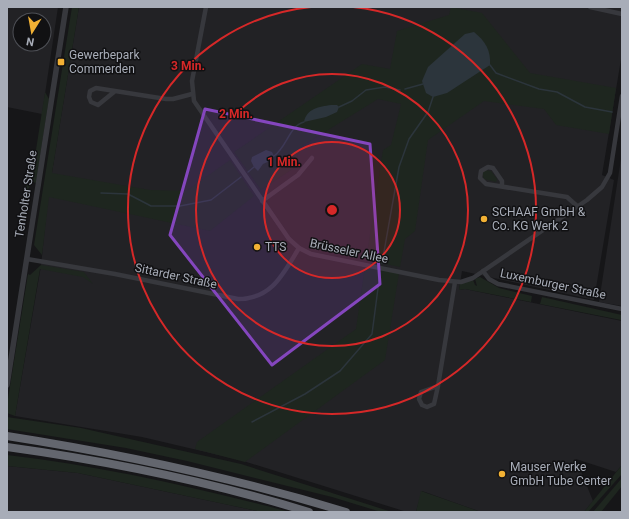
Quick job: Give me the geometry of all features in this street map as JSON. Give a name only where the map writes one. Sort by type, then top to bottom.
[{"type":"highway","points":[[7,436],[90,450],[178,468],[290,495],[346,512]]},
{"type":"highway","points":[[7,447],[161,475],[266,500],[309,512]]},
{"type":"street","name":"Tenholter Straße","points":[[7,385],[66,7]]},
{"type":"street","name":"Brüsseler Allee","points":[[206,7],[192,81],[192,94],[198,109],[289,239],[299,248],[311,254],[439,280],[455,282],[473,278],[597,192],[606,181],[610,173],[622,96]]},
{"type":"street","points":[[590,7],[622,14]]},
{"type":"street","points":[[114,92],[98,105],[93,104],[89,97],[90,91],[96,88],[166,99],[174,99],[192,94]]},
{"type":"street","points":[[262,201],[298,175],[312,158]]},
{"type":"street","points":[[502,186],[502,181],[493,168],[488,167],[481,170],[480,176],[484,182],[502,186],[567,197],[577,206]]},
{"type":"street","name":"Sittarder Straße","points":[[27,259],[115,274],[238,299],[248,299],[268,292],[278,280],[299,248]]},
{"type":"street","name":"Luxemburger Straße","points":[[483,271],[489,279],[498,284],[622,309]]},
{"type":"street","points":[[438,386],[423,391],[420,394],[419,399],[422,405],[427,407],[434,404],[438,386],[455,282]]},
{"type":"highlighted area","points":[[205,109],[370,144],[380,284],[272,365],[170,235]]},
{"type":"shaded area","points":[[7,7],[58,7],[52,47],[52,12],[12,12],[12,52],[51,52],[42,114],[7,107]]},
{"type":"shaded area","points":[[72,7],[79,7],[52,173],[150,190],[186,191],[230,160],[254,196],[210,231],[49,197],[42,255],[34,245]]},
{"type":"shaded area","points":[[79,7],[622,7],[622,53],[602,175],[614,180],[594,300],[462,271],[459,290],[465,289],[622,321],[622,465],[616,472],[576,459],[593,501],[584,512],[481,512],[422,491],[416,512],[407,512],[240,460],[142,437],[15,416],[41,266],[48,197]]},
{"type":"shaded area","points":[[451,7],[482,13],[530,73],[616,88],[609,134],[556,125],[544,109],[484,101],[428,140],[415,231],[405,239],[400,267],[366,260],[383,150],[391,145],[401,104],[378,99],[299,148],[296,167],[261,190],[234,152],[362,64],[390,69],[397,31],[449,15]]},
{"type":"shaded area","points":[[474,32],[481,39],[488,50],[490,65],[447,93],[433,97],[426,93],[422,81],[428,67],[465,34]]},
{"type":"shaded area","points":[[45,92],[49,99],[36,183],[33,182],[28,189],[23,188],[31,182]]},
{"type":"shaded area","points":[[337,105],[339,107],[337,112],[326,117],[304,122],[308,114],[314,109]]},
{"type":"shaded area","points":[[266,150],[272,152],[274,156],[272,160],[263,164],[258,171],[251,161],[252,157]]},
{"type":"shaded area","points":[[622,152],[622,306],[599,302]]},
{"type":"shaded area","points":[[484,170],[491,171],[497,179],[496,182],[484,179],[482,174]]},
{"type":"shaded area","points":[[41,265],[84,272],[93,284],[83,277],[40,269],[15,416],[7,413],[7,405],[28,274],[30,275]]},
{"type":"shaded area","points":[[365,266],[399,273],[385,360],[245,462],[195,449],[197,442],[356,329]]},
{"type":"shaded area","points":[[480,277],[499,288],[532,296],[531,302],[465,289],[459,290],[460,283],[473,280],[477,286],[475,279]]},
{"type":"shaded area","points":[[542,297],[622,315],[621,320],[540,304]]},
{"type":"shaded area","points":[[7,417],[81,428],[241,464],[392,512],[381,512],[332,497],[187,461],[126,448],[7,429]]},
{"type":"shaded area","points":[[7,455],[79,465],[150,479],[290,512],[262,512],[78,473],[7,466]]},
{"type":"shaded area","points":[[622,465],[622,474],[588,512],[584,512]]},
{"type":"shaded area","points":[[7,466],[78,473],[262,512],[7,512]]},
{"type":"shaded area","points":[[622,478],[622,486],[601,512],[593,512]]},
{"type":"shaded area","points":[[421,491],[481,512],[416,512]]},
{"type":"waterway","points":[[490,65],[496,73],[539,89],[557,92],[585,107],[612,112]]},
{"type":"waterway","points":[[405,89],[423,84]]},
{"type":"waterway","points":[[339,107],[352,101],[366,90],[385,87],[400,90]]},
{"type":"waterway","points":[[382,263],[399,167],[409,139],[428,112],[433,97]]},
{"type":"waterway","points":[[274,156],[282,147],[291,132],[299,124],[304,122]]},
{"type":"waterway","points":[[248,172],[254,167]]},
{"type":"waterway","points":[[101,193],[128,194],[151,206],[180,206],[211,200],[241,177]]},
{"type":"waterway","points":[[252,422],[305,394],[340,371],[372,334],[380,273]]},
{"type":"place","name":"Gewerbepark Commerden","points":[[61,62]]},
{"type":"place","name":"SCHAAF GmbH & Co. KG Werk 2","points":[[484,219]]},
{"type":"place","name":"TTS","points":[[257,247]]},
{"type":"place","name":"Mauser Werke GmbH Tube Center","points":[[502,474]]}]
